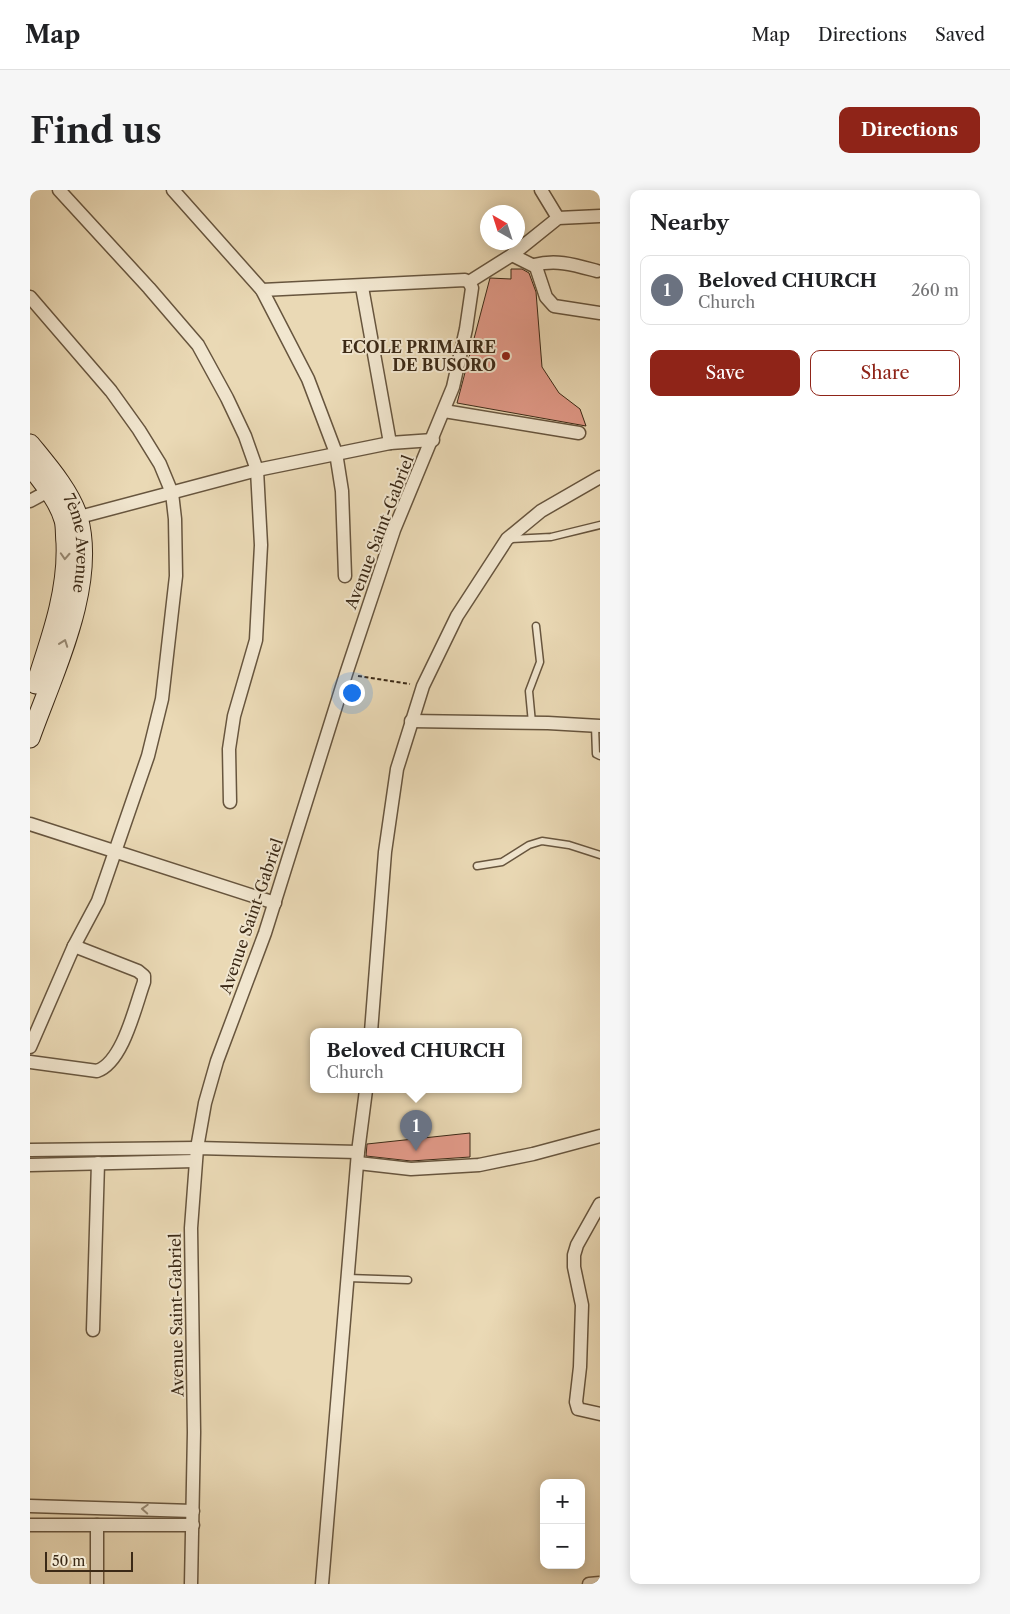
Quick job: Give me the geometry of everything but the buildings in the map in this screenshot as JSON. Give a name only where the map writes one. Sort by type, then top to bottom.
[{"type":"street","points":[[59,190],[149,288],[198,345],[245,436],[256,470],[261,545],[256,640],[234,716],[229,749],[230,802]]},
{"type":"street","points":[[173,190],[262,290],[308,379],[336,453],[342,491],[345,576]]},
{"type":"street","points":[[541,190],[558,218]]},
{"type":"street","points":[[262,290],[362,287],[465,280],[470,282],[512,255],[558,218],[600,216]]},
{"type":"street","points":[[512,255],[534,265],[546,297],[554,306],[600,313]]},
{"type":"street","points":[[534,265],[548,262],[564,262],[597,271]]},
{"type":"street","name":"Avenue Saint-Gabriel","points":[[191,1584],[193,1511],[191,1228],[196,1148],[217,1062],[275,903],[346,674],[394,530],[433,440],[453,387],[466,329],[472,288],[470,282]]},
{"type":"street","points":[[362,287],[390,443]]},
{"type":"street","points":[[30,297],[111,391],[160,464],[172,493],[175,519],[176,576],[162,699],[148,756],[98,901],[74,946],[30,1047]]},
{"type":"street","points":[[444,410],[579,433]]},
{"type":"street","points":[[71,519],[256,470],[390,443],[433,440]]},
{"type":"street","name":"7ème Avenue","points":[[30,444],[55,488],[83,546],[82,578],[72,619],[30,738]]},
{"type":"street","name":"7ème Avenue","points":[[30,465],[55,488]]},
{"type":"street","points":[[371,1028],[385,852],[397,769],[410,721],[423,686],[457,616],[507,539],[541,511],[600,477]]},
{"type":"street","points":[[30,501],[55,488]]},
{"type":"street","name":"7ème Avenue","points":[[30,699],[51,638],[63,590],[71,519]]},
{"type":"street","points":[[410,721],[597,726]]},
{"type":"street","points":[[30,824],[115,853],[275,903]]},
{"type":"street","points":[[30,1062],[98,1071],[105,1068],[117,1056],[144,982],[144,976],[138,971],[74,946]]},
{"type":"street","points":[[322,1584],[358,1157],[366,1093]]},
{"type":"street","points":[[30,1150],[196,1148],[358,1157],[411,1169],[479,1165],[533,1154],[600,1136]]},
{"type":"street","points":[[30,1165],[195,1161]]},
{"type":"street","points":[[92,1330],[98,1163]]},
{"type":"street","points":[[600,1204],[577,1246],[574,1261],[582,1304],[580,1367],[576,1402],[578,1408],[583,1412],[600,1414]]},
{"type":"street","points":[[30,1506],[193,1511]]},
{"type":"street","points":[[30,1525],[193,1525]]},
{"type":"street","points":[[97,1525],[97,1584]]},
{"type":"street","points":[[589,1584],[600,1584]]},
{"type":"lane","points":[[507,539],[551,537],[600,525]]},
{"type":"lane","points":[[532,723],[529,692],[540,662],[536,626]]},
{"type":"lane","points":[[597,726],[594,750],[600,756]]},
{"type":"lane","points":[[477,866],[502,862],[529,844],[542,842],[569,845],[600,855]]},
{"type":"lane","points":[[348,1278],[408,1280]]},
{"type":"path","points":[[346,674],[423,686]]},
{"type":"place","name":"ECOLE PRIMAIRE DE BUSORO","points":[[506,356]]},
{"type":"place","name":"Beloved CHURCH","points":[[416,1151]]}]
